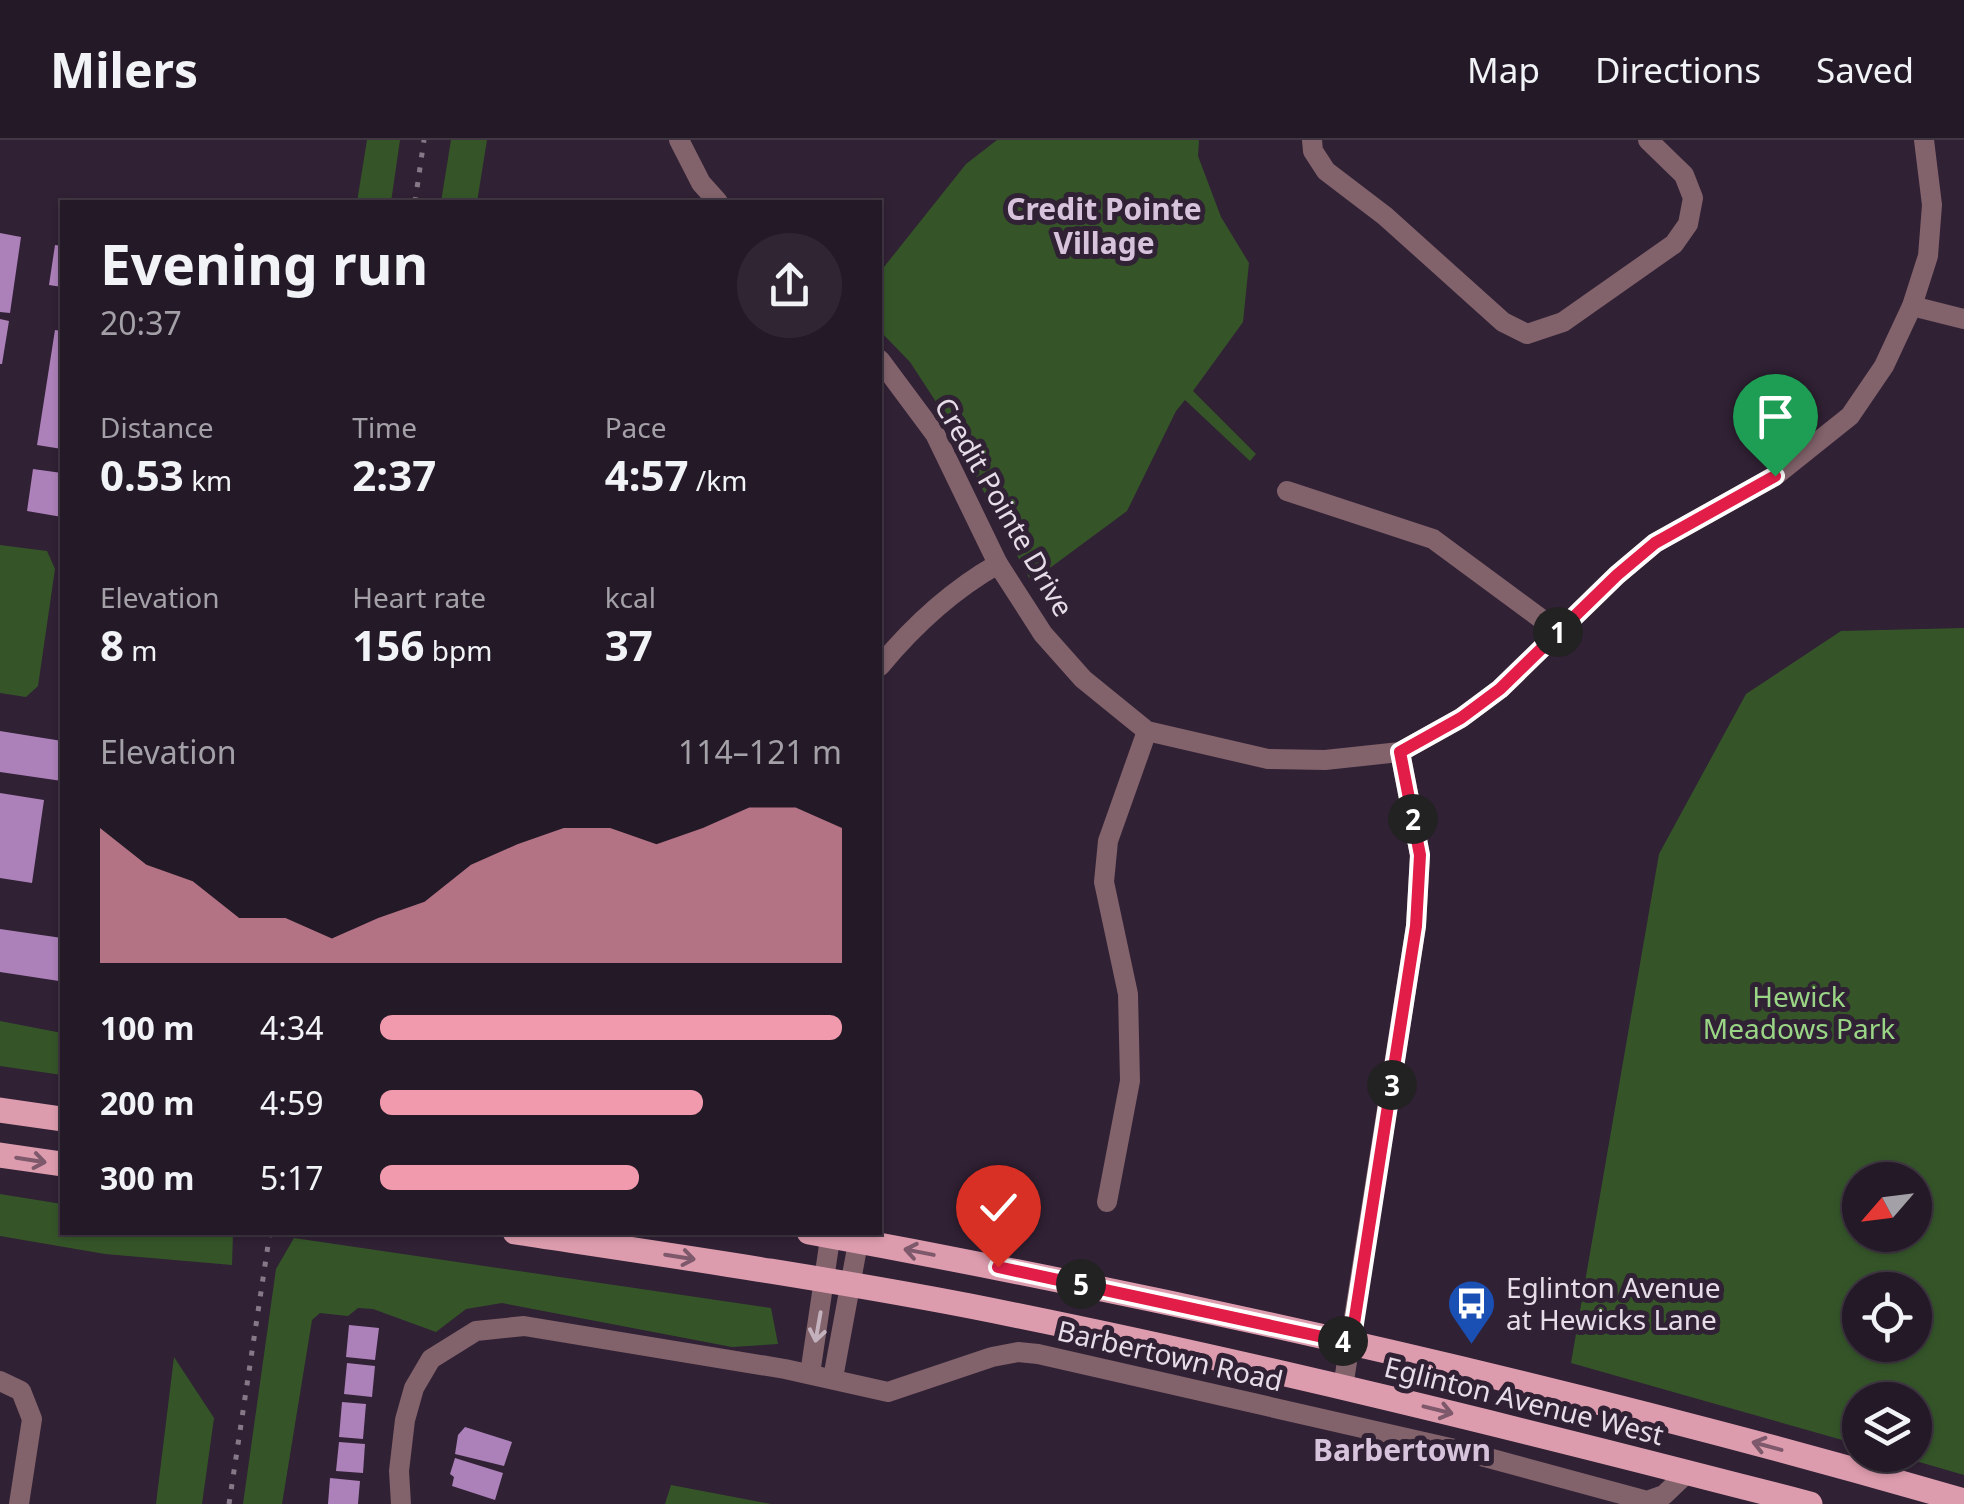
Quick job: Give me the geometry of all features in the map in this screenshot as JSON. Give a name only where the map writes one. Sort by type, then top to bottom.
[{"type":"main road","points":[[0,1110],[60,1119]]},
{"type":"main road","points":[[0,1155],[60,1164]]},
{"type":"main road","name":"Eglinton Avenue West","points":[[533,1235],[837,1282],[1095,1332],[1343,1387],[1810,1504]]},
{"type":"main road","name":"Eglinton Avenue West","points":[[860,1237],[1351,1343],[1837,1464],[1964,1501]]},
{"type":"street","points":[[679,140],[701,183],[716,200]]},
{"type":"street","points":[[1312,140],[1313,151],[1326,171],[1386,216],[1503,322],[1527,334],[1563,322],[1674,244],[1688,224],[1693,198],[1684,175],[1648,140]]},
{"type":"street","name":"Credit Pointe Drive","points":[[882,363],[936,434],[998,564],[1043,634],[1082,679],[1147,730],[1268,759],[1326,760],[1400,752],[1461,718],[1500,689],[1655,543],[1775,476],[1850,416],[1884,366],[1912,306],[1928,256],[1932,205],[1924,140]]},
{"type":"street","points":[[1912,306],[1964,319]]},
{"type":"street","points":[[1287,491],[1433,539],[1559,632]]},
{"type":"street","points":[[882,664],[951,594],[998,564]]},
{"type":"street","points":[[1107,1202],[1130,1080],[1128,994],[1104,882],[1108,842],[1147,730]]},
{"type":"street","points":[[1343,1387],[1416,926],[1420,855],[1400,752]]},
{"type":"street","points":[[823,1235],[837,1282],[833,1378]]},
{"type":"street","points":[[810,1374],[837,1282],[860,1237]]},
{"type":"street","name":"Barbertown Road","points":[[401,1504],[405,1420],[414,1388],[432,1359],[476,1331],[524,1326],[833,1378],[888,1392],[992,1357],[1018,1352],[1038,1354],[1442,1446],[1646,1501],[1664,1495],[1688,1472]]},
{"type":"street","points":[[0,1380],[21,1391],[32,1419],[19,1504]]},
{"type":"green space","points":[[367,140],[400,140],[391,200],[357,200]]},
{"type":"green space","points":[[451,140],[487,140],[477,200],[441,200]]},
{"type":"green space","points":[[997,140],[1199,140],[1198,156],[1221,217],[1249,263],[1243,322],[1193,391],[1256,454],[1250,461],[1185,400],[1127,511],[1031,582],[940,408],[910,362],[882,333],[882,269],[966,164]]},
{"type":"green space","points":[[0,545],[47,551],[55,569],[38,686],[26,697],[0,693]]},
{"type":"green space","name":"Hewick Meadows Park","points":[[1964,628],[1964,1475],[1932,1466],[1932,1382],[1842,1382],[1842,1440],[1571,1363],[1659,854],[1746,694],[1841,631]]},
{"type":"green space","points":[[0,1021],[60,1033],[60,1075],[0,1066]]},
{"type":"green space","points":[[0,1194],[60,1204],[60,1235],[233,1235],[232,1265],[105,1254],[0,1236]]},
{"type":"green space","points":[[294,1238],[771,1308],[778,1344],[732,1347],[502,1303],[466,1309],[436,1332],[373,1309],[358,1308],[348,1316],[320,1313],[312,1320],[282,1504],[243,1504],[276,1269]]},
{"type":"green space","points":[[174,1357],[214,1418],[202,1504],[156,1504]]},
{"type":"green space","points":[[671,1485],[771,1504],[665,1504]]},
{"type":"building","points":[[0,233],[21,237],[10,313],[0,312]]},
{"type":"building","points":[[55,245],[60,246],[60,287],[49,285]]},
{"type":"building","points":[[0,319],[9,321],[2,364],[0,364]]},
{"type":"building","points":[[55,330],[60,331],[60,449],[37,445]]},
{"type":"building","points":[[33,469],[60,473],[60,517],[27,511]]},
{"type":"building","points":[[0,731],[60,741],[60,781],[0,772]]},
{"type":"building","points":[[0,793],[44,800],[32,883],[0,878]]},
{"type":"building","points":[[0,929],[60,938],[59,981],[0,972]]},
{"type":"building","points":[[349,1325],[379,1328],[375,1360],[346,1357]]},
{"type":"building","points":[[347,1363],[375,1366],[372,1397],[344,1394]]},
{"type":"building","points":[[342,1402],[366,1404],[363,1439],[339,1437]]},
{"type":"building","points":[[465,1427],[512,1442],[504,1466],[455,1454],[458,1435]]},
{"type":"building","points":[[339,1442],[365,1444],[363,1473],[336,1471]]},
{"type":"building","points":[[455,1458],[503,1473],[495,1500],[452,1486],[454,1477],[450,1474]]},
{"type":"building","points":[[330,1478],[360,1481],[358,1504],[328,1504]]},
{"type":"railway","points":[[415,200],[424,140]]},
{"type":"railway","points":[[229,1504],[270,1235]]},
{"type":"place","name":"Eglinton Avenue at Hewicks Lane","points":[[1471,1346]]},
{"type":"district","name":"Credit Pointe Village","points":[[1104,227]]},
{"type":"district","name":"Barbertown","points":[[1402,1451]]},
{"type":"route","points":[[998,1267],[1351,1343],[1416,926],[1420,855],[1400,752],[1461,718],[1500,689],[1655,543],[1775,476]]}]
